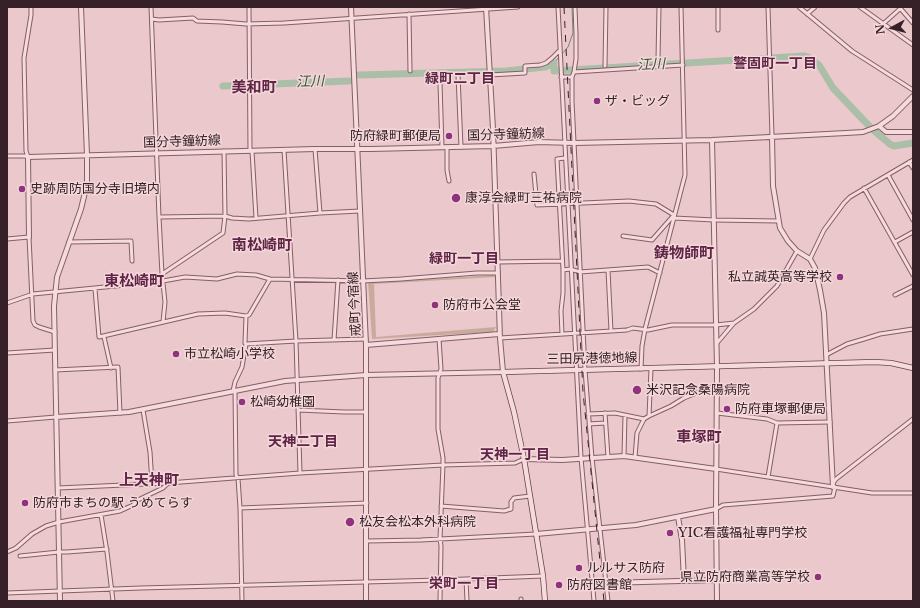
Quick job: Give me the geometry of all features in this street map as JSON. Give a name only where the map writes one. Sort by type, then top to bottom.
[{"type":"main road","name":"三田尻港徳地線","points":[[503,372],[891,363],[913,368]]},
{"type":"main road","points":[[503,372],[514,412],[524,459],[543,576],[545,601]]},
{"type":"street","points":[[31,7],[24,58],[26,152],[28,157],[29,237],[33,321],[35,325],[54,332]]},
{"type":"street","points":[[60,601],[54,332],[55,293],[57,277],[85,195],[87,184],[81,7]]},
{"type":"street","points":[[152,7],[159,217],[165,302],[164,322]]},
{"type":"street","points":[[249,7],[251,151],[256,218]]},
{"type":"street","name":"戒町今宿線","points":[[351,7],[366,339],[366,601]]},
{"type":"street","points":[[424,7],[425,13]]},
{"type":"street","points":[[152,19],[193,18],[197,21],[249,24],[284,23],[425,13],[456,9],[518,7]]},
{"type":"street","points":[[558,7],[570,269],[581,458],[594,601]]},
{"type":"street","points":[[575,7],[576,34],[574,72],[572,77],[584,370],[608,601]]},
{"type":"street","points":[[605,66],[606,7]]},
{"type":"street","points":[[658,60],[659,7]]},
{"type":"street","points":[[641,369],[642,346],[645,329],[685,175],[681,7]]},
{"type":"street","points":[[718,7],[718,30]]},
{"type":"street","points":[[367,541],[421,540],[536,534],[636,525],[716,509],[723,504],[833,496],[834,486],[827,364],[822,305],[815,268],[810,259],[797,251],[780,228],[773,186],[768,7]]},
{"type":"street","points":[[799,7],[852,51],[913,90]]},
{"type":"street","points":[[807,14],[815,7]]},
{"type":"street","points":[[860,7],[913,45]]},
{"type":"street","points":[[7,421],[143,410],[284,381],[366,375],[503,372],[500,336],[494,146],[486,8]]},
{"type":"street","points":[[883,24],[901,8],[913,22]]},
{"type":"street","points":[[410,14],[410,71]]},
{"type":"street","points":[[490,75],[525,73],[525,66],[540,65],[552,58],[560,50]]},
{"type":"street","points":[[574,72],[683,65]]},
{"type":"street","points":[[458,75],[461,146]]},
{"type":"street","points":[[561,77],[572,77]]},
{"type":"street","points":[[440,83],[442,147]]},
{"type":"street","name":"国分寺鐘紡線","points":[[28,157],[315,148],[358,149],[494,146],[539,142],[574,144],[712,140],[863,132],[879,126],[893,116],[913,96]]},
{"type":"street","points":[[879,126],[886,132],[913,132]]},
{"type":"street","points":[[712,140],[717,367],[717,601]]},
{"type":"street","points":[[447,147],[449,181]]},
{"type":"street","points":[[315,148],[320,213]]},
{"type":"street","points":[[284,150],[296,341],[300,473]]},
{"type":"street","points":[[7,303],[32,294],[95,289],[136,284],[159,279],[162,274],[223,233],[225,216],[224,151]]},
{"type":"street","points":[[7,156],[28,157]]},
{"type":"street","points":[[562,334],[561,311],[563,270],[557,159],[565,158]]},
{"type":"street","points":[[810,259],[824,230],[850,197],[911,161],[913,168]]},
{"type":"street","points":[[534,174],[537,205],[567,205],[629,201],[656,204],[674,217],[714,220],[778,221]]},
{"type":"street","points":[[888,175],[913,220]]},
{"type":"street","points":[[864,188],[913,275]]},
{"type":"street","points":[[159,217],[225,216],[232,218],[256,218],[360,211]]},
{"type":"street","points":[[623,236],[652,240],[674,217]]},
{"type":"street","points":[[895,242],[913,232]]},
{"type":"street","points":[[7,239],[29,237]]},
{"type":"street","points":[[69,242],[131,241],[132,261]]},
{"type":"street","points":[[716,343],[734,323],[754,309],[777,286],[797,251]]},
{"type":"street","points":[[498,262],[562,261]]},
{"type":"street","points":[[563,270],[570,269],[580,272],[648,267],[660,274]]},
{"type":"street","points":[[608,270],[611,331]]},
{"type":"street","points":[[163,281],[186,277],[216,279],[238,274],[256,274],[270,279],[363,280],[498,273]]},
{"type":"street","points":[[95,289],[99,337],[198,314],[225,313],[246,316],[249,315],[270,279]]},
{"type":"street","points":[[334,340],[338,280]]},
{"type":"street","points":[[895,295],[913,286]]},
{"type":"street","points":[[242,601],[240,508],[238,478],[236,475],[234,391],[235,382],[242,367],[246,344],[246,316]]},
{"type":"street","points":[[366,345],[439,338],[583,333],[627,330],[633,328],[645,329],[672,325],[716,325],[734,323]]},
{"type":"street","points":[[826,355],[847,344],[880,334],[913,330]]},
{"type":"street","points":[[104,336],[111,368]]},
{"type":"street","points":[[439,338],[440,369],[438,378],[438,430],[443,458],[440,539],[440,601]]},
{"type":"street","points":[[246,344],[366,339]]},
{"type":"street","points":[[7,353],[55,350]]},
{"type":"street","points":[[55,370],[118,367],[120,413]]},
{"type":"street","points":[[649,416],[651,369]]},
{"type":"street","points":[[635,457],[637,433],[644,419],[684,398],[717,386]]},
{"type":"street","points":[[143,410],[150,452],[152,484]]},
{"type":"street","points":[[298,410],[366,412]]},
{"type":"street","points":[[605,413],[608,457]]},
{"type":"street","points":[[588,414],[615,413],[644,419]]},
{"type":"street","points":[[717,413],[767,419],[777,423],[830,422]]},
{"type":"street","points":[[624,456],[625,415]]},
{"type":"street","points":[[834,486],[836,479],[913,419]]},
{"type":"street","points":[[589,424],[605,423]]},
{"type":"street","points":[[768,477],[777,423]]},
{"type":"street","points":[[58,488],[152,484],[300,473],[443,465],[515,463],[524,459],[624,456],[834,486],[872,493],[913,493]]},
{"type":"street","points":[[7,552],[16,548],[38,530],[59,522],[127,509],[138,500],[164,488],[168,483]]},
{"type":"street","points":[[441,506],[504,510],[511,509],[511,502],[514,498],[530,496]]},
{"type":"street","points":[[240,508],[367,503]]},
{"type":"street","points":[[100,515],[107,549],[113,601]]},
{"type":"street","points":[[678,517],[682,540],[684,581]]},
{"type":"street","points":[[20,556],[107,549]]},
{"type":"street","points":[[7,593],[543,576]]},
{"type":"street","points":[[466,579],[467,601]]},
{"type":"street","points":[[606,583],[716,580]]},
{"type":"shaded area","points":[[493,275],[496,277],[374,284],[376,337],[496,327],[493,332],[372,339],[368,282]]},
{"type":"waterway","points":[[562,54],[568,47],[573,33],[572,7]]},
{"type":"waterway","points":[[554,63],[560,56]]},
{"type":"waterway","name":"江川","points":[[359,75],[506,71],[545,67],[554,63],[554,71],[804,56],[808,57],[819,65],[833,88],[872,129],[890,144],[894,146],[913,143]]},
{"type":"waterway","name":"江川","points":[[223,86],[349,81]]},
{"type":"railway","points":[[564,7],[583,392],[604,601]]},
{"type":"place","name":"ザ・ビッグ","points":[[597,101]]},
{"type":"place","name":"防府緑町郵便局","points":[[449,136]]},
{"type":"place","name":"史跡周防国分寺旧境内","points":[[22,189]]},
{"type":"place","name":"康淳会緑町三祐病院","points":[[456,198]]},
{"type":"place","name":"私立誠英高等学校","points":[[840,277]]},
{"type":"place","name":"防府市公会堂","points":[[435,305]]},
{"type":"place","name":"市立松崎小学校","points":[[176,354]]},
{"type":"place","name":"米沢記念桑陽病院","points":[[637,390]]},
{"type":"place","name":"松崎幼稚園","points":[[242,402]]},
{"type":"place","name":"防府車塚郵便局","points":[[727,409]]},
{"type":"place","name":"防府市まちの駅 うめてらす","points":[[25,503]]},
{"type":"place","name":"松友会松本外科病院","points":[[350,522]]},
{"type":"place","name":"YIC看護福祉専門学校","points":[[670,533]]},
{"type":"place","name":"ルルサス防府","points":[[579,568]]},
{"type":"place","name":"県立防府商業高等学校","points":[[818,577]]},
{"type":"place","name":"防府図書館","points":[[559,585]]},
{"type":"district","name":"警固町一丁目","points":[[775,64]]},
{"type":"district","name":"緑町二丁目","points":[[460,79]]},
{"type":"district","name":"美和町","points":[[254,88]]},
{"type":"district","name":"南松崎町","points":[[262,246]]},
{"type":"district","name":"鋳物師町","points":[[684,254]]},
{"type":"district","name":"緑町一丁目","points":[[464,259]]},
{"type":"district","name":"東松崎町","points":[[134,282]]},
{"type":"district","name":"車塚町","points":[[699,438]]},
{"type":"district","name":"天神二丁目","points":[[303,442]]},
{"type":"district","name":"天神一丁目","points":[[515,455]]},
{"type":"district","name":"上天神町","points":[[149,481]]},
{"type":"district","name":"栄町一丁目","points":[[464,584]]}]
